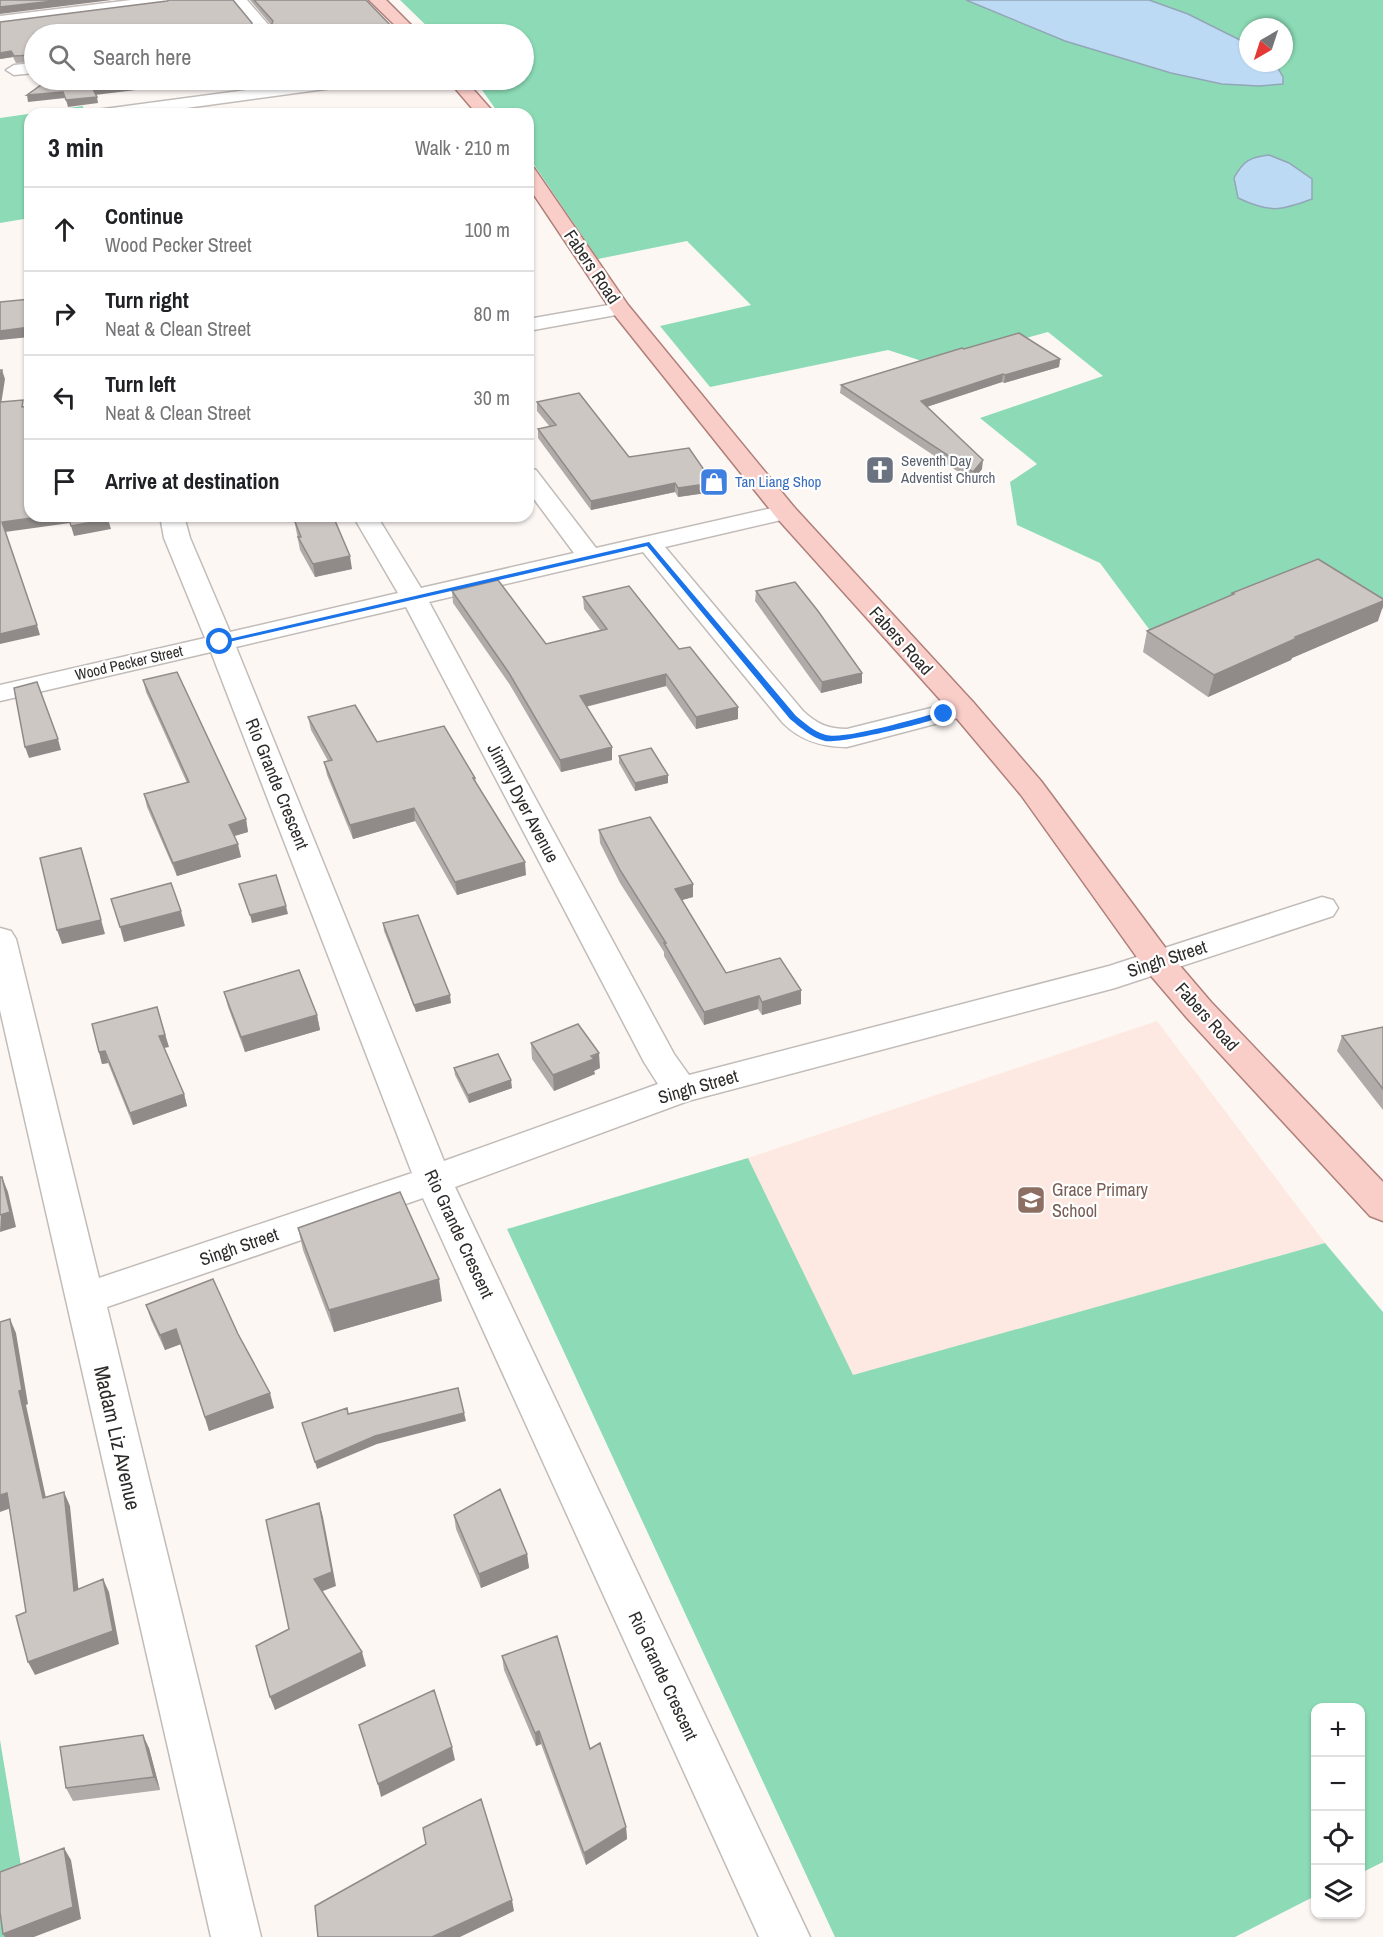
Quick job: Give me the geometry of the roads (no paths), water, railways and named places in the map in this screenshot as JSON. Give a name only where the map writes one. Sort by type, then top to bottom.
[{"type":"main road","points":[[377,0],[402,24]]},
{"type":"main road","points":[[465,90],[481,108]]},
{"type":"main road","name":"Fabers Road","points":[[534,181],[620,309],[784,512],[963,708],[1031,788],[1158,962],[1199,1010],[1383,1206]]},
{"type":"street","points":[[0,21],[168,0]]},
{"type":"street","points":[[239,0],[260,24]]},
{"type":"street","points":[[14,70],[24,69]]},
{"type":"street","points":[[148,108],[281,90]]},
{"type":"street","points":[[534,324],[620,309]]},
{"type":"street","points":[[534,483],[590,557]]},
{"type":"street","name":"Wood Pecker Street","points":[[0,693],[784,512]]},
{"type":"street","name":"Rio Grande Crescent","points":[[173,522],[177,538],[193,573],[433,1180],[784,1937]]},
{"type":"street","name":"Jimmy Dyer Avenue","points":[[369,522],[414,598],[661,1062],[681,1090]]},
{"type":"street","points":[[649,544],[793,717],[813,734],[828,739],[847,738],[963,708]]},
{"type":"street","name":"Singh Street","points":[[84,1299],[433,1180],[681,1090],[1115,976],[1322,908]]},
{"type":"street","name":"Madam Liz Avenue","points":[[0,939],[236,1937]]},
{"type":"water","points":[[966,0],[1149,0],[1188,14],[1239,40],[1239,72],[1280,72],[1283,84],[1259,86],[1222,84],[1171,73],[1065,41]]},
{"type":"water","points":[[1269,155],[1289,163],[1312,179],[1312,199],[1275,209],[1238,198],[1234,178],[1241,168],[1252,159]]},
{"type":"place","name":"Seventh Day Adventist Church","points":[[880,470]]},
{"type":"place","name":"Tan Liang Shop","points":[[714,482]]},
{"type":"place","name":"Grace Primary School","points":[[1031,1200]]}]
